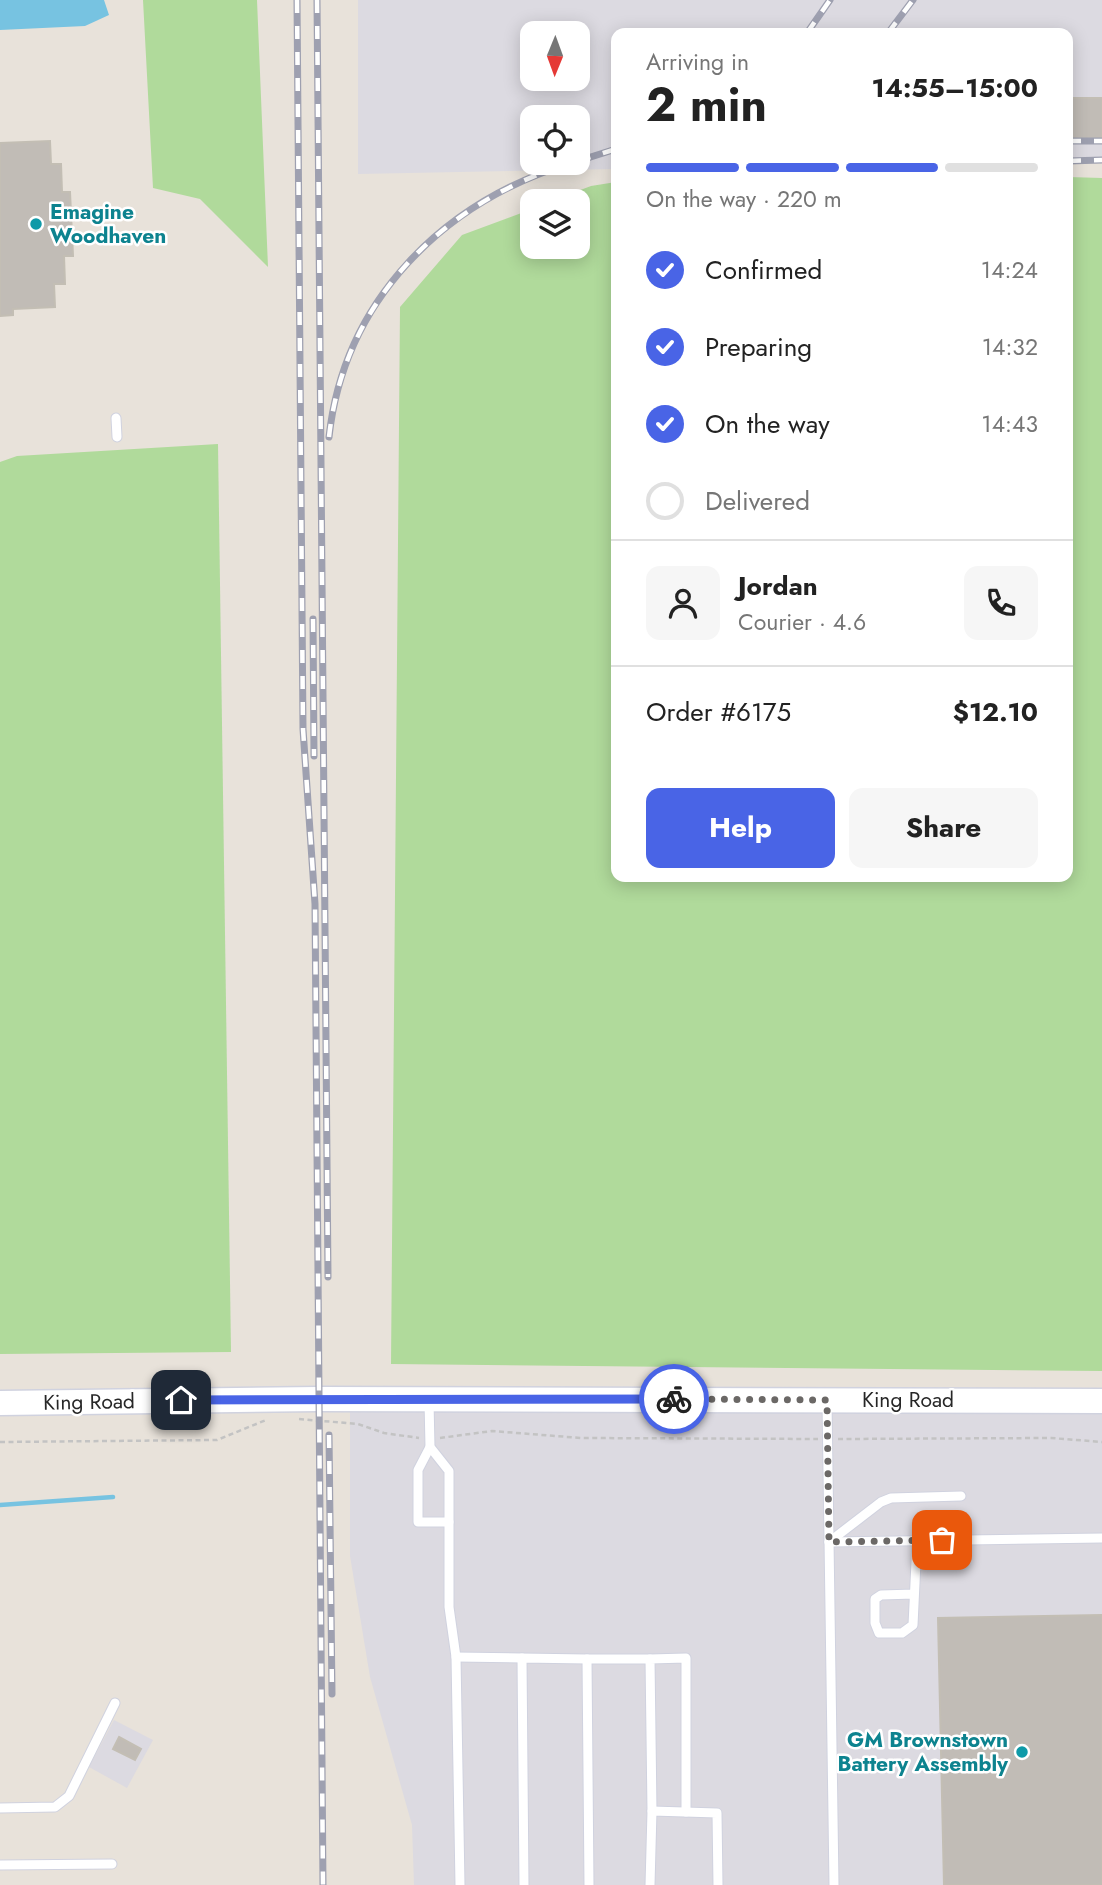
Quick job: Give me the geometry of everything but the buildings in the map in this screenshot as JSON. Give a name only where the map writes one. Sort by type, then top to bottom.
[{"type":"main road","name":"King Road","points":[[0,1403],[429,1399],[1102,1401]]},
{"type":"lane","points":[[116,418],[117,438]]},
{"type":"lane","points":[[429,1399],[430,1443],[418,1470],[418,1522],[449,1522]]},
{"type":"lane","points":[[827,1400],[834,1885]]},
{"type":"lane","points":[[430,1443],[449,1471],[449,1607],[456,1657],[460,1885]]},
{"type":"lane","points":[[829,1542],[881,1502],[891,1498],[961,1496]]},
{"type":"lane","points":[[829,1542],[1102,1538]]},
{"type":"lane","points":[[914,1594],[881,1595],[875,1599],[874,1623],[879,1633],[902,1633],[913,1625],[916,1541]]},
{"type":"lane","points":[[456,1657],[686,1658],[686,1812]]},
{"type":"lane","points":[[522,1658],[524,1885]]},
{"type":"lane","points":[[587,1659],[589,1885]]},
{"type":"lane","points":[[650,1659],[650,1885]]},
{"type":"lane","points":[[0,1808],[55,1807],[69,1796],[114,1703]]},
{"type":"lane","points":[[652,1811],[717,1813],[718,1885]]},
{"type":"lane","points":[[0,1865],[112,1864]]},
{"type":"path","points":[[292,1416],[303,1421],[358,1424],[430,1443],[492,1431],[580,1438],[1051,1438],[1102,1442]]},
{"type":"path","points":[[0,1442],[218,1440],[270,1419]]},
{"type":"shaded area","points":[[358,0],[1102,0],[1102,159],[1073,159],[1073,28],[611,28],[611,169],[590,170],[590,105],[520,105],[520,171],[358,174]]},
{"type":"shaded area","points":[[1102,1409],[1102,1885],[414,1885],[412,1825],[370,1677],[350,1556],[350,1410]]},
{"type":"shaded area","points":[[114,1720],[153,1740],[127,1788],[89,1767]]},
{"type":"green space","points":[[143,0],[257,0],[268,267],[200,199],[153,188]]},
{"type":"green space","points":[[1073,177],[1102,178],[1102,1371],[391,1364],[400,307],[462,235],[520,213],[520,259],[590,259],[590,189],[583,189],[611,183],[611,882],[1073,882]]},
{"type":"green space","points":[[218,444],[231,1352],[0,1354],[0,462],[17,456]]},
{"type":"water","points":[[0,0],[104,0],[109,15],[85,26],[0,30]]},
{"type":"waterway","points":[[0,1505],[113,1497]]},
{"type":"railway","points":[[297,0],[303,729],[315,904],[323,1885]]},
{"type":"railway","points":[[317,0],[328,1277]]},
{"type":"railway","points":[[810,28],[830,0]]},
{"type":"railway","points":[[892,28],[913,0]]},
{"type":"railway","points":[[1073,141],[1102,141]]},
{"type":"railway","points":[[590,157],[611,151]]},
{"type":"railway","points":[[1073,161],[1102,160]]},
{"type":"railway","points":[[329,437],[338,387],[355,342],[378,300],[408,263],[442,231],[481,203],[538,175]]},
{"type":"railway","points":[[313,619],[314,756]]},
{"type":"railway","points":[[329,1435],[332,1694]]},
{"type":"way so far","points":[[674,1399],[827,1400],[829,1542],[942,1540]]},
{"type":"place","name":"Emagine Woodhaven","points":[[36,224]]},
{"type":"place","name":"GM Brownstown Battery Assembly","points":[[1022,1752]]},
{"type":"route","points":[[181,1400],[674,1399]]}]
